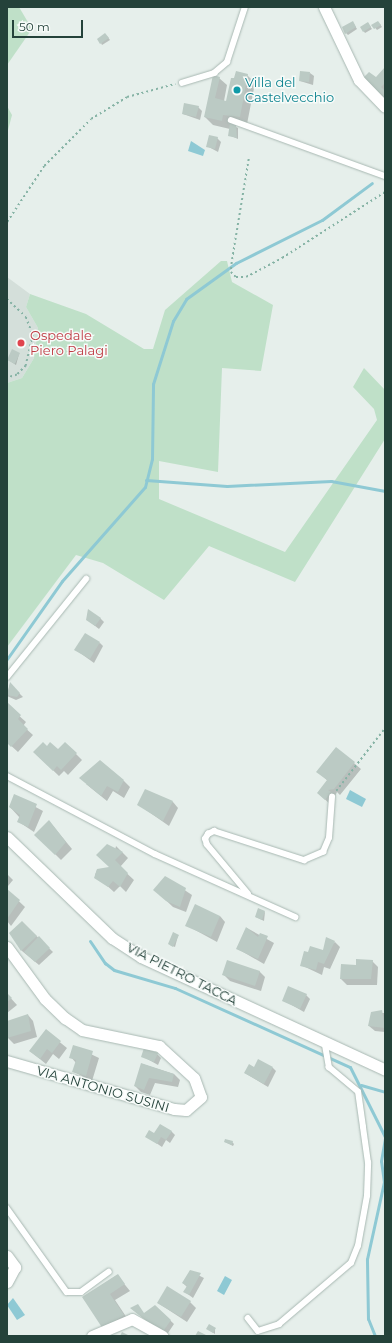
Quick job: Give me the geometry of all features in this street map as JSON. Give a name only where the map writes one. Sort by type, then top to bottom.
[{"type":"street","points":[[324,7],[359,80],[385,107]]},
{"type":"street","name":"VIA PIETRO TACCA","points":[[7,837],[112,938],[141,957],[385,1070]]},
{"type":"street","name":"VIA ANTONIO SUSINI","points":[[7,947],[45,999],[65,1018],[82,1030],[159,1046],[194,1078],[201,1097],[186,1110],[174,1109],[7,1061]]},
{"type":"street","points":[[7,1256],[15,1267],[7,1282]]},
{"type":"street","points":[[92,1336],[132,1318],[163,1336]]},
{"type":"lane","points":[[182,83],[214,73],[227,62],[245,7]]},
{"type":"lane","points":[[231,120],[385,176]]},
{"type":"lane","points":[[7,677],[86,579]]},
{"type":"lane","points":[[7,776],[155,854],[295,917]]},
{"type":"lane","points":[[249,896],[207,845],[205,839],[208,834],[214,831],[304,860],[323,852],[329,838],[332,797]]},
{"type":"lane","points":[[248,1318],[258,1330],[266,1331],[279,1324],[346,1268],[358,1246],[368,1170],[358,1092],[325,1061],[324,1041]]},
{"type":"lane","points":[[7,1208],[67,1292],[81,1292],[109,1272]]},
{"type":"path","points":[[7,222],[44,166],[91,119],[127,97],[182,83]]},
{"type":"path","points":[[249,159],[232,262],[231,272],[236,277],[246,277],[282,258],[385,192]]},
{"type":"path","points":[[7,300],[26,317],[32,335],[26,366],[17,375],[7,378]]},
{"type":"path","points":[[332,797],[385,728]]},
{"type":"shaded area","name":"Ospedale Piero Palagi","points":[[7,277],[30,294],[26,307],[38,328],[34,358],[22,378],[7,383]]},
{"type":"green space","points":[[7,7],[19,7],[32,29],[7,65]]},
{"type":"green space","points":[[7,106],[12,115],[7,134]]},
{"type":"green space","points":[[221,261],[227,261],[232,282],[273,305],[261,371],[222,368],[218,472],[159,461],[159,499],[285,552],[377,420],[374,409],[353,387],[364,368],[385,390],[385,439],[295,582],[209,546],[164,600],[103,563],[76,555],[7,647],[7,383],[22,378],[34,358],[38,328],[26,307],[30,294],[86,314],[144,349],[153,349],[165,310]]},
{"type":"water","points":[[191,141],[205,150],[203,156],[188,151]]},
{"type":"water","points":[[350,790],[366,799],[362,807],[346,799]]},
{"type":"water","points":[[225,1276],[232,1280],[224,1295],[217,1291]]},
{"type":"water","points":[[13,1298],[25,1315],[17,1320],[7,1305]]},
{"type":"building","points":[[353,21],[356,27],[345,34],[342,27]]},
{"type":"building","points":[[378,21],[381,25],[374,29],[371,25]]},
{"type":"building","points":[[368,22],[371,27],[363,32],[360,27]]},
{"type":"building","points":[[105,33],[109,38],[100,44],[97,39]]},
{"type":"building","points":[[385,67],[385,83],[381,87],[385,91],[385,100],[363,78],[369,72],[376,77]]},
{"type":"building","name":"Villa del Castelvecchio","points":[[236,71],[248,74],[240,117],[223,115],[222,121],[204,117],[213,75],[220,77],[215,98],[226,101],[231,78],[234,78]]},
{"type":"building","points":[[300,71],[310,72],[309,82],[299,81]]},
{"type":"building","points":[[184,103],[199,106],[196,117],[182,114]]},
{"type":"building","points":[[230,123],[236,125],[237,138],[228,136]]},
{"type":"building","points":[[209,135],[218,137],[215,149],[206,147]]},
{"type":"building","points":[[12,349],[20,353],[15,364],[7,360]]},
{"type":"building","points":[[88,609],[101,618],[95,626],[86,620]]},
{"type":"building","points":[[85,633],[100,642],[90,659],[74,650]]},
{"type":"building","points":[[10,682],[20,693],[17,697],[7,695]]},
{"type":"building","points":[[7,702],[21,715],[18,719],[28,729],[11,747],[7,743]]},
{"type":"building","points":[[43,742],[47,746],[50,742],[58,749],[65,742],[77,753],[61,770],[57,766],[53,771],[33,752]]},
{"type":"building","points":[[336,747],[355,762],[334,789],[328,790],[331,792],[325,800],[317,793],[327,780],[316,772]]},
{"type":"building","points":[[100,760],[124,780],[118,792],[107,786],[101,796],[79,778]]},
{"type":"building","points":[[145,789],[173,801],[163,821],[137,805]]},
{"type":"building","points":[[14,794],[37,804],[28,827],[17,822],[20,815],[9,807]]},
{"type":"building","points":[[49,820],[66,842],[55,855],[34,835]]},
{"type":"building","points":[[107,844],[123,852],[115,860],[128,873],[120,887],[113,881],[108,887],[94,878],[97,869],[109,867],[96,855]]},
{"type":"building","points":[[165,876],[186,888],[180,907],[166,901],[153,890]]},
{"type":"building","points":[[7,889],[20,900],[7,919]]},
{"type":"building","points":[[195,904],[220,916],[211,937],[185,926]]},
{"type":"building","points":[[258,908],[265,911],[262,920],[255,917]]},
{"type":"building","points":[[22,921],[37,936],[21,951],[9,933]]},
{"type":"building","points":[[246,927],[258,937],[260,933],[268,936],[258,959],[236,949]]},
{"type":"building","points":[[173,932],[179,935],[173,947],[168,944]]},
{"type":"building","points":[[39,936],[50,948],[35,962],[24,952]]},
{"type":"building","points":[[326,937],[335,941],[324,964],[318,962],[316,970],[300,966],[304,951],[308,952],[310,946],[323,950]]},
{"type":"building","points":[[356,959],[373,960],[371,979],[340,979],[341,964],[356,965]]},
{"type":"building","points":[[227,960],[260,971],[255,986],[222,975]]},
{"type":"building","points":[[288,986],[307,994],[300,1009],[282,1001]]},
{"type":"building","points":[[7,993],[12,998],[7,1002]]},
{"type":"building","points":[[382,1010],[385,1028],[368,1026],[371,1012]]},
{"type":"building","points":[[28,1014],[31,1031],[7,1038],[7,1021]]},
{"type":"building","points":[[46,1029],[61,1041],[52,1053],[47,1049],[40,1059],[29,1051]]},
{"type":"building","points":[[73,1045],[93,1051],[86,1076],[72,1072],[76,1060],[69,1058]]},
{"type":"building","points":[[144,1048],[158,1053],[154,1062],[141,1057]]},
{"type":"building","points":[[258,1059],[273,1067],[264,1084],[244,1073],[249,1064],[254,1067]]},
{"type":"building","points":[[141,1063],[174,1074],[172,1082],[149,1078],[144,1090],[134,1086]]},
{"type":"building","points":[[160,1124],[172,1131],[166,1140],[161,1137],[157,1144],[145,1137],[149,1130],[154,1133]]},
{"type":"building","points":[[225,1139],[233,1141],[232,1145],[224,1142]]},
{"type":"building","points":[[190,1270],[201,1273],[189,1295],[183,1292],[187,1286],[182,1283]]},
{"type":"building","points":[[118,1274],[125,1284],[110,1294],[124,1315],[103,1329],[82,1297]]},
{"type":"building","points":[[167,1286],[191,1301],[181,1317],[157,1303]]},
{"type":"building","points":[[138,1304],[144,1313],[155,1305],[171,1320],[162,1333],[130,1308]]},
{"type":"building","points":[[209,1324],[216,1328],[213,1333],[206,1329]]},
{"type":"building","points":[[198,1331],[208,1336],[195,1336]]},
{"type":"building","points":[[122,1332],[130,1336],[120,1336]]},
{"type":"waterway","points":[[7,659],[62,581],[145,487],[152,459],[153,384],[173,321],[186,299],[236,263],[322,220],[372,183]]},
{"type":"waterway","points":[[146,480],[227,486],[331,481],[385,491]]},
{"type":"waterway","points":[[90,941],[105,963],[114,970],[175,988],[350,1067],[385,1137]]},
{"type":"waterway","points":[[361,1085],[385,1092]]},
{"type":"waterway","points":[[375,1336],[368,1319],[367,1259],[384,1182],[381,1161],[385,1138]]},
{"type":"place","name":"Villa del Castelvecchio","points":[[237,90]]},
{"type":"place","name":"Ospedale Piero Palagi","points":[[21,343]]}]
